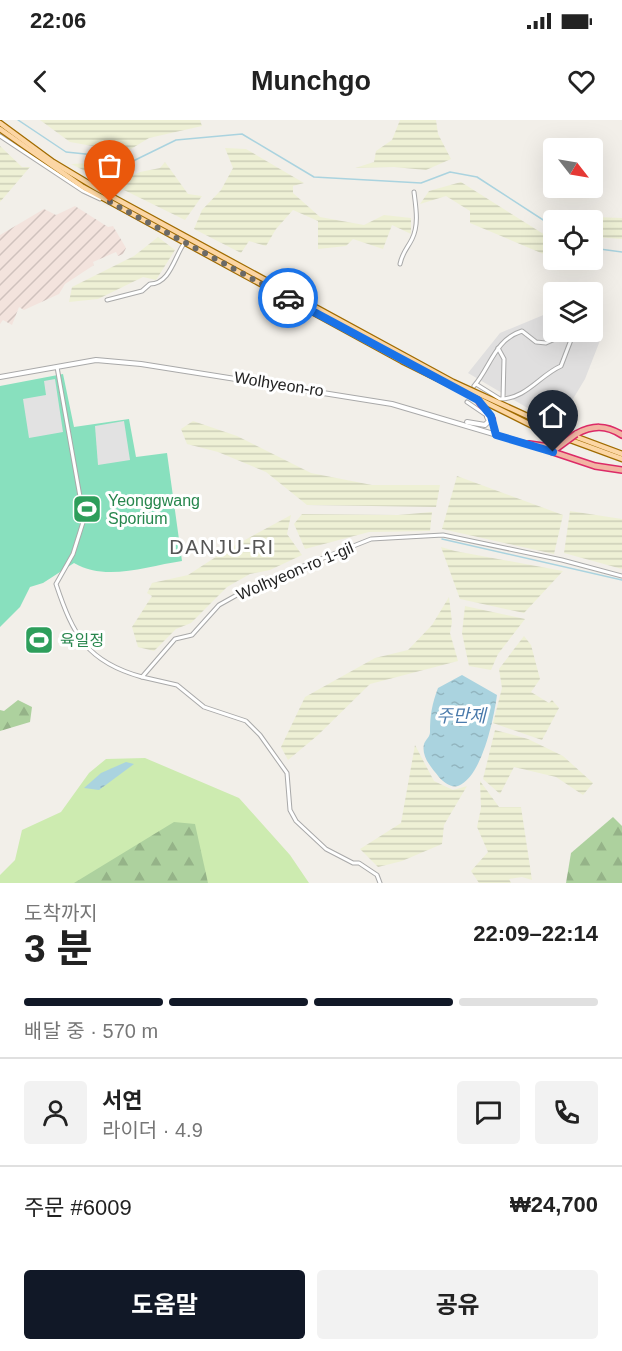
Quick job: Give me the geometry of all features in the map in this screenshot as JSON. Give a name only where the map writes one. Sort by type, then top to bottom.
[{"type":"highway","points":[[478,400],[489,418]]},
{"type":"highway","points":[[555,450],[589,427],[600,426],[622,435]]},
{"type":"highway","points":[[529,444],[555,450],[595,466],[622,470]]},
{"type":"main road","points":[[0,123],[53,162],[98,189],[439,374],[558,430],[622,454]]},
{"type":"main road","points":[[0,129],[67,177],[478,400],[535,427],[622,459]]},
{"type":"street","points":[[0,136],[83,191],[124,209]]},
{"type":"street","points":[[400,264],[405,248],[412,239],[417,226],[414,192]]},
{"type":"street","points":[[107,300],[142,291],[150,284],[157,284],[165,279],[183,245]]},
{"type":"street","points":[[548,342],[536,342],[522,332],[498,348],[475,385],[503,399],[528,390],[547,372],[561,366],[569,342]]},
{"type":"street","points":[[498,348],[504,359],[503,399]]},
{"type":"street","name":"Wolhyeon-ro","points":[[0,377],[57,365],[96,360],[210,373],[392,404],[529,444]]},
{"type":"street","points":[[57,365],[84,519],[73,554],[56,584],[65,610],[85,647],[116,670],[177,685],[204,707],[246,721],[260,735],[287,773],[290,810],[296,820],[326,849],[353,863],[359,863],[377,875],[380,883]]},
{"type":"street","points":[[467,402],[489,418],[496,435]]},
{"type":"street","points":[[449,419],[485,425],[489,418]]},
{"type":"street","name":"Wolhyeon-ro 1-gil","points":[[142,677],[175,639],[192,635],[219,604],[253,585],[371,539],[443,535],[562,560],[622,576]]},
{"type":"shaded area","points":[[75,206],[108,227],[113,226],[126,248],[123,254],[118,256],[116,252],[93,262],[94,265],[65,284],[59,294],[24,310],[19,307],[12,325],[3,320],[0,324],[0,235],[44,209],[56,215]]},
{"type":"shaded area","points":[[543,315],[543,342],[599,342],[585,379],[567,409],[555,414],[531,410],[468,373],[500,333]]},
{"type":"shaded area","points":[[55,379],[63,432],[29,438],[23,399],[46,395],[44,381]]},
{"type":"shaded area","points":[[124,421],[130,460],[98,465],[95,426]]},
{"type":"green space","points":[[40,120],[200,120],[202,126],[149,138],[126,152],[70,142]]},
{"type":"green space","points":[[400,120],[436,120],[438,134],[451,159],[426,170],[394,167],[355,168],[374,162],[376,151],[392,140]]},
{"type":"green space","points":[[0,146],[22,167],[30,167],[0,202]]},
{"type":"green space","points":[[225,148],[246,149],[304,183],[293,186],[293,193],[320,217],[364,225],[384,215],[411,218],[411,234],[392,225],[383,249],[353,239],[346,246],[318,249],[318,221],[293,210],[276,229],[266,246],[249,241],[241,253],[194,229],[202,210],[221,190],[233,168]]},
{"type":"green space","points":[[165,162],[188,194],[202,196],[185,220],[71,164],[92,163],[125,179],[140,172],[160,168]]},
{"type":"green space","points":[[461,182],[543,234],[543,254],[470,223],[470,211],[446,196],[420,204],[429,191]]},
{"type":"green space","points":[[603,217],[622,218],[622,239],[603,238]]},
{"type":"green space","points":[[158,237],[175,250],[156,280],[143,277],[98,299],[69,302],[72,287],[134,256]]},
{"type":"green space","name":"Yeonggwang Sporium","points":[[63,374],[74,427],[129,419],[136,457],[167,453],[182,561],[113,572],[86,569],[74,563],[43,583],[30,587],[20,607],[0,627],[0,386]]},
{"type":"green space","points":[[193,421],[237,436],[311,473],[372,485],[440,485],[436,507],[307,505],[266,472],[218,452],[187,444],[181,429]]},
{"type":"green space","points":[[457,476],[563,515],[554,554],[442,529]]},
{"type":"green space","points":[[570,511],[622,519],[622,569],[564,553]]},
{"type":"green space","points":[[432,512],[430,531],[369,532],[305,549],[294,524],[302,514],[398,515]]},
{"type":"green space","points":[[291,515],[287,534],[302,555],[270,570],[250,574],[227,587],[191,623],[176,629],[154,651],[138,647],[132,627],[152,596],[147,593],[152,583],[188,575],[228,549]]},
{"type":"green space","points":[[441,547],[563,571],[524,613],[460,599]]},
{"type":"green space","points":[[449,597],[452,622],[450,633],[458,661],[370,684],[318,735],[288,760],[281,747],[305,697],[375,658],[408,650],[432,625]]},
{"type":"green space","points":[[465,606],[525,619],[498,654],[491,670],[469,666],[462,633]]},
{"type":"green space","points":[[524,636],[531,645],[540,679],[531,692],[549,703],[552,700],[559,708],[542,740],[493,723],[502,688],[499,669]]},
{"type":"green space","points":[[18,700],[32,707],[30,722],[0,731],[0,710],[4,711]]},
{"type":"green space","points":[[495,730],[528,739],[563,756],[593,783],[583,795],[556,777],[514,767],[500,794],[483,779]]},
{"type":"green space","points":[[415,745],[434,781],[453,790],[467,786],[444,825],[442,844],[402,861],[378,867],[360,849],[401,823]]},
{"type":"green space","points":[[145,758],[239,798],[290,855],[309,883],[0,883],[0,875],[15,860],[22,830],[61,812],[89,773],[106,759]]},
{"type":"green space","points":[[480,781],[499,807],[521,807],[532,880],[522,877],[509,879],[511,883],[479,883],[471,871],[488,852],[477,827],[481,808]]},
{"type":"green space","points":[[613,817],[622,826],[622,883],[566,883],[571,853]]},
{"type":"green space","points":[[174,822],[195,824],[208,883],[74,883]]},
{"type":"water","name":"주만제","points":[[462,675],[497,695],[490,732],[480,759],[466,780],[458,786],[453,786],[439,777],[428,762],[423,749],[430,734],[430,720],[438,688]]},
{"type":"water","points":[[126,762],[134,764],[99,790],[84,788],[101,773]]},
{"type":"waterway","points":[[18,120],[66,152],[95,155],[127,164],[176,140],[242,134],[314,177],[421,183],[450,172],[477,177],[543,220]]},
{"type":"waterway","points":[[603,249],[622,252]]},
{"type":"waterway","points":[[442,539],[622,580]]},
{"type":"way so far","points":[[110,202],[288,298]]},
{"type":"place","name":"Yeonggwang Sporium","points":[[87,509]]},
{"type":"place","name":"육일정","points":[[39,640]]},
{"type":"district","name":"DANJU-RI","points":[[222,547]]},
{"type":"route","points":[[288,298],[478,400],[491,416],[496,435],[553,452]]}]
